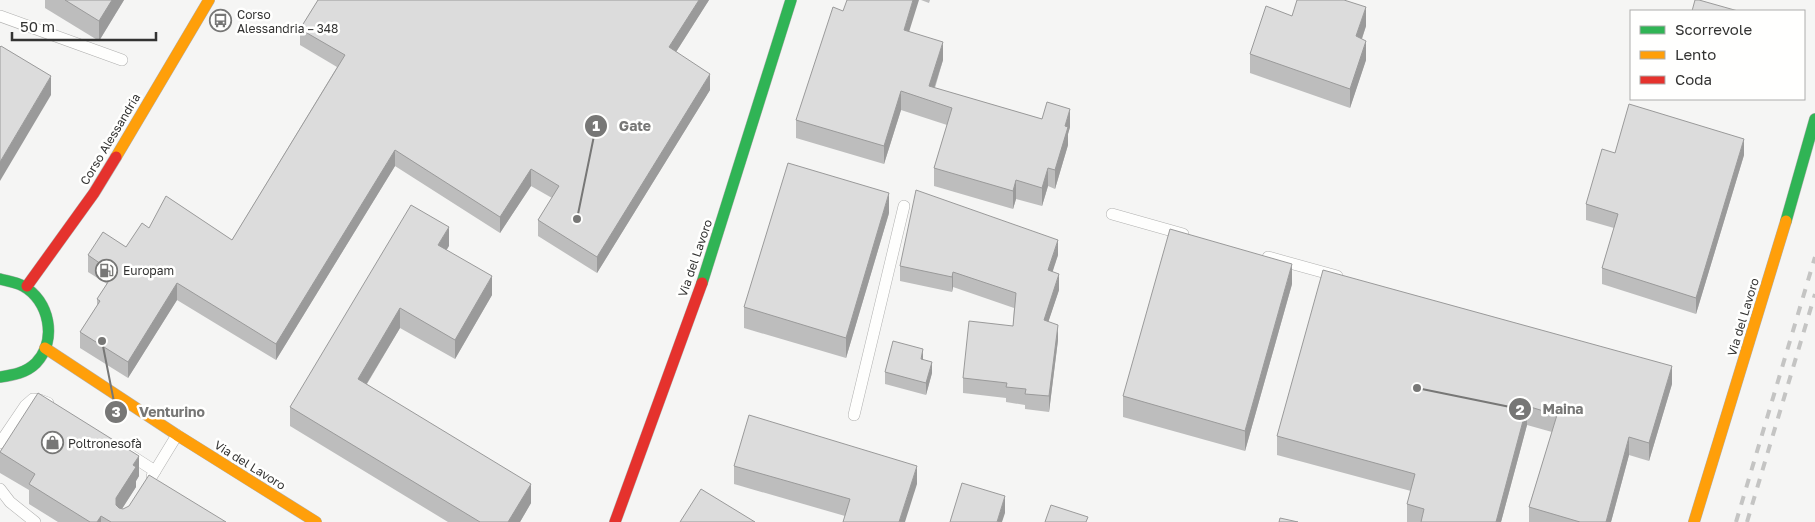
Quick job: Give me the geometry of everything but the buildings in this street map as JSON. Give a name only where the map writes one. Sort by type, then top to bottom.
[{"type":"street","name":"Corso Alessandria","points":[[27,286],[94,192],[209,0]]},
{"type":"street","name":"Via del Lavoro","points":[[615,522],[707,269],[791,0]]},
{"type":"street","name":"Via del Lavoro","points":[[1694,522],[1768,282],[1815,119]]},
{"type":"street","points":[[0,277],[27,286],[37,295],[49,320],[49,334],[45,348],[36,361],[24,371],[8,377],[0,377]]},
{"type":"street","name":"Via del Lavoro","points":[[45,348],[177,435],[316,522]]},
{"type":"lane","points":[[0,16],[122,60]]},
{"type":"lane","points":[[854,415],[904,206]]},
{"type":"lane","points":[[1112,214],[1199,238]]},
{"type":"lane","points":[[1256,254],[1352,280]]},
{"type":"lane","points":[[0,443],[25,406],[33,399],[40,400],[57,409]]},
{"type":"lane","points":[[144,488],[177,435]]},
{"type":"lane","points":[[114,445],[155,471]]},
{"type":"lane","points":[[0,489],[10,502],[35,522]]},
{"type":"railway","points":[[1736,522],[1815,257]]},
{"type":"railway","points":[[1747,522],[1815,294]]},
{"type":"traffic: fast","points":[[702,283],[791,0]]},
{"type":"traffic: fast","points":[[1786,221],[1815,119]]},
{"type":"traffic: fast","points":[[0,279],[20,285],[32,292],[44,310],[48,321],[47,343],[43,354],[36,363],[24,371],[0,377]]},
{"type":"traffic: slow","points":[[116,157],[209,0]]},
{"type":"traffic: slow","points":[[1694,522],[1786,221]]},
{"type":"traffic: slow","points":[[45,348],[177,435],[316,522]]},
{"type":"traffic: jam","points":[[27,286],[94,193],[116,157]]},
{"type":"traffic: jam","points":[[615,522],[702,283]]},
{"type":"place","name":"Corso Alessandria – 348","points":[[221,21]]},
{"type":"place","name":"Gate","points":[[577,219]]},
{"type":"place","name":"Europam","points":[[107,270]]},
{"type":"place","name":"Venturino","points":[[102,341]]},
{"type":"place","name":"Maina","points":[[1417,388]]},
{"type":"place","name":"Poltronesofà","points":[[52,443]]}]
